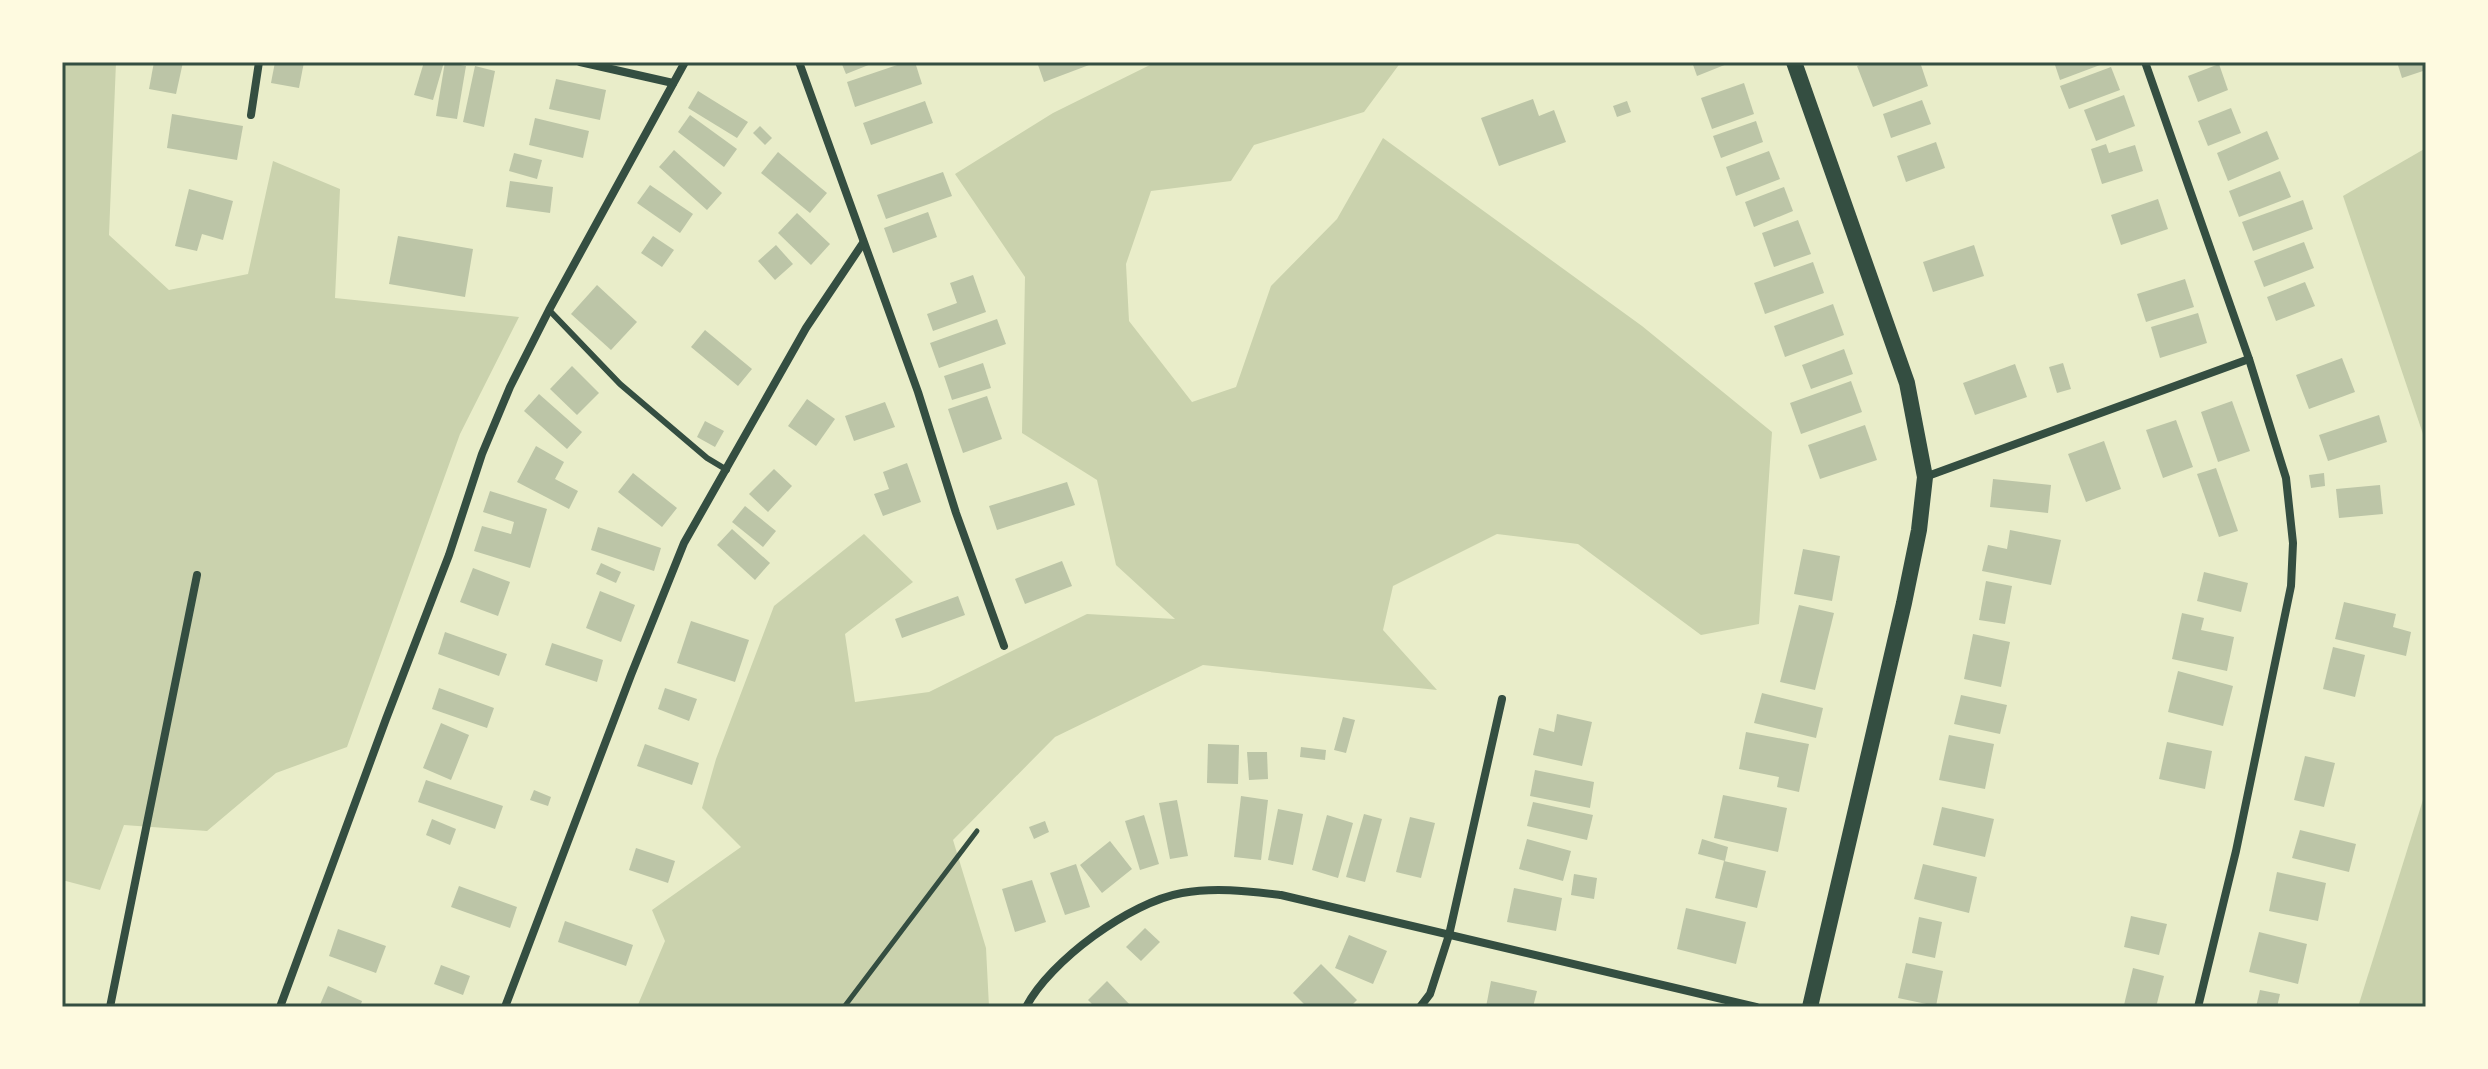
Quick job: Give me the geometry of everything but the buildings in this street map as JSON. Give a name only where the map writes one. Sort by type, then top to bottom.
[{"type":"main road","points":[[1794,62],[1903,371],[1914,411],[1925,477],[1919,530],[1907,588],[1810,1007]]},
{"type":"street","points":[[251,115],[259,62]]},
{"type":"street","points":[[580,62],[673,83]]},
{"type":"street","points":[[280,1007],[449,555],[482,454],[510,387],[685,62]]},
{"type":"street","points":[[799,62],[918,392],[956,513],[1004,646]]},
{"type":"street","points":[[2145,62],[2249,359],[2286,478],[2293,543],[2291,586],[2236,851],[2198,1007]]},
{"type":"street","points":[[505,1007],[684,543],[806,328],[863,243]]},
{"type":"street","points":[[1925,477],[2249,359]]},
{"type":"street","points":[[110,1007],[197,575]]},
{"type":"street","points":[[1420,1007],[1430,994],[1449,935],[1502,699]]},
{"type":"street","points":[[1026,1007],[1034,991],[1066,957],[1128,912],[1178,893],[1209,889],[1281,895],[1756,1007]]},
{"type":"lane","points":[[549,310],[620,384],[707,458],[727,470]]},
{"type":"path","points":[[844,1007],[977,831]]},
{"type":"green space","points":[[62,62],[116,62],[109,235],[169,290],[248,274],[273,161],[340,189],[335,298],[519,317],[460,434],[347,747],[276,773],[207,831],[124,825],[100,890],[62,880]]},
{"type":"green space","points":[[1156,62],[1401,62],[1364,112],[1254,145],[1231,181],[1151,191],[1126,264],[1129,321],[1192,402],[1236,387],[1271,286],[1337,219],[1383,138],[1642,326],[1772,432],[1759,624],[1701,635],[1578,544],[1497,534],[1393,586],[1383,630],[1437,690],[1203,665],[1055,737],[953,840],[986,948],[989,1007],[637,1007],[665,941],[652,910],[741,847],[702,808],[716,759],[774,606],[864,534],[913,582],[845,634],[855,702],[929,692],[1087,614],[1175,619],[1116,565],[1097,480],[1022,433],[1025,277],[955,174],[1053,113]]},
{"type":"green space","points":[[2426,148],[2426,443],[2343,196]]},
{"type":"green space","points":[[2426,790],[2426,1007],[2358,1007]]}]
